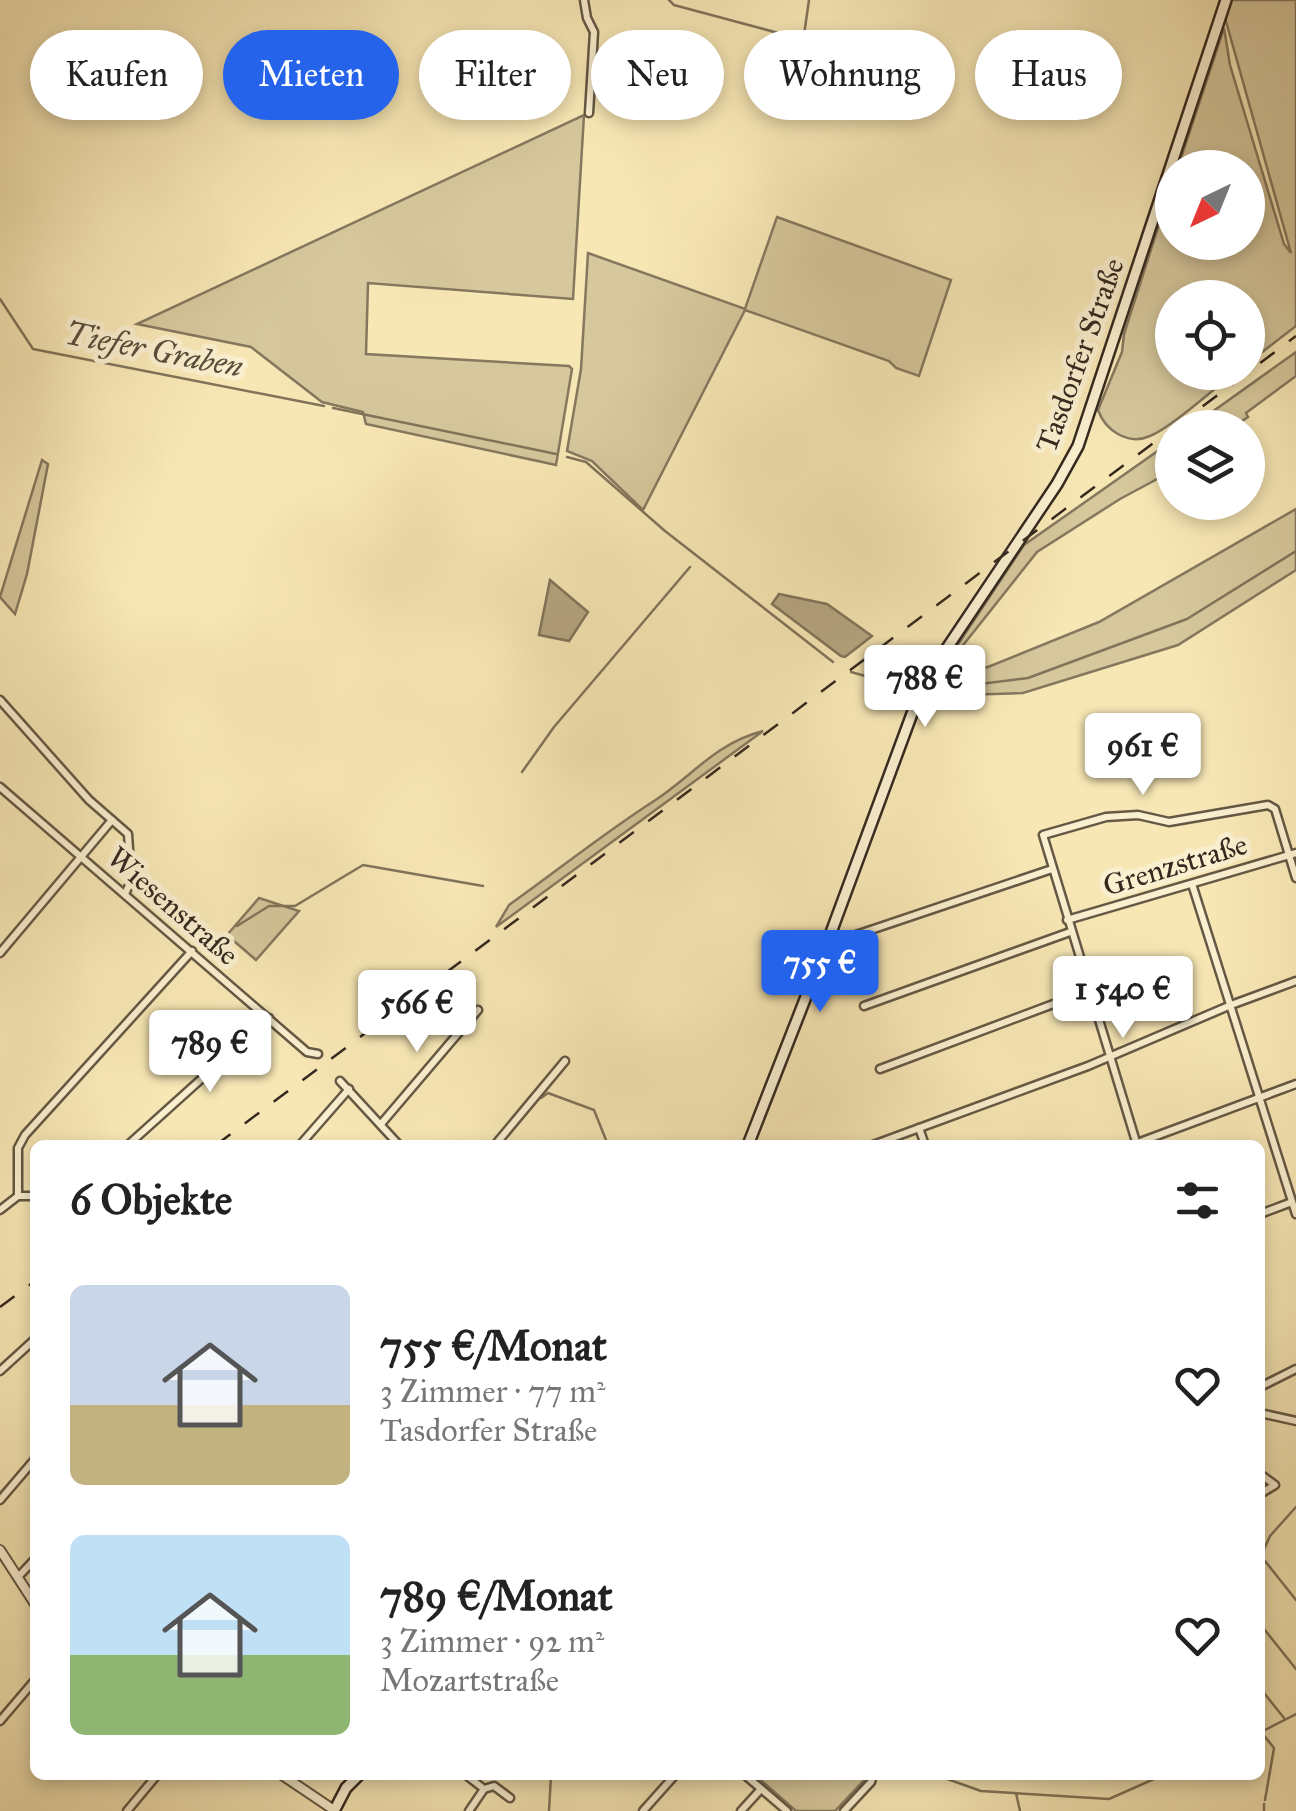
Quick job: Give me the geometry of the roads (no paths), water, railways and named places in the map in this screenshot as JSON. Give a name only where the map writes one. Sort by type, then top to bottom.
[{"type":"main road","name":"Tasdorfer Straße","points":[[750,1140],[923,684],[1057,484],[1078,446],[1226,0]]},
{"type":"main road","points":[[336,1808],[358,1780]]},
{"type":"street","points":[[584,0],[586,18],[594,32],[589,113]]},
{"type":"street","points":[[0,700],[89,800],[124,829],[129,839],[131,881],[125,894]]},
{"type":"street","name":"Wiesenstraße","points":[[0,786],[308,1052],[318,1054]]},
{"type":"street","points":[[1135,1140],[1043,835],[1106,817],[1132,815],[1169,822],[1272,806],[1292,854],[1296,878]]},
{"type":"street","points":[[0,952],[112,820]]},
{"type":"street","name":"Grenzstraße","points":[[1066,920],[1292,854]]},
{"type":"street","points":[[829,938],[841,940],[1052,869]]},
{"type":"street","points":[[1192,884],[1296,1214]]},
{"type":"street","points":[[864,1006],[1070,932]]},
{"type":"street","points":[[18,1196],[20,1142],[192,951]]},
{"type":"street","points":[[886,1140],[1109,1057],[1296,981]]},
{"type":"street","points":[[880,1069],[1088,992]]},
{"type":"street","points":[[381,1124],[478,1010]]},
{"type":"street","points":[[134,1140],[269,1018]]},
{"type":"street","points":[[499,1140],[564,1061]]},
{"type":"street","points":[[340,1081],[395,1140]]},
{"type":"street","points":[[1147,1140],[1296,1084]]},
{"type":"street","points":[[304,1140],[349,1089]]},
{"type":"street","points":[[918,1128],[923,1140]]},
{"type":"street","points":[[387,1140],[391,1136]]},
{"type":"street","points":[[0,1210],[18,1196],[30,1196]]},
{"type":"street","points":[[1265,1212],[1294,1202]]},
{"type":"street","points":[[0,1371],[30,1344]]},
{"type":"street","points":[[1265,1384],[1296,1369]]},
{"type":"street","points":[[1265,1414],[1296,1421]]},
{"type":"street","points":[[0,1500],[30,1465]]},
{"type":"street","points":[[0,1550],[30,1596]]},
{"type":"street","points":[[18,1577],[30,1564]]},
{"type":"street","points":[[0,1722],[30,1686]]},
{"type":"street","points":[[126,1811],[153,1780]]},
{"type":"street","points":[[290,1780],[336,1808]]},
{"type":"street","points":[[472,1780],[484,1789]]},
{"type":"street","points":[[643,1811],[671,1780]]},
{"type":"street","points":[[751,1780],[786,1811]]},
{"type":"street","points":[[844,1811],[871,1780]]},
{"type":"street","points":[[470,1811],[484,1789],[494,1786],[510,1798]]},
{"type":"street","points":[[741,1811],[761,1789]]},
{"type":"waterway","points":[[669,0],[674,5],[797,38],[804,35],[809,0]]},
{"type":"waterway","name":"Tiefer Graben","points":[[0,299],[33,349],[324,406]]},
{"type":"waterway","name":"Tiefer Graben","points":[[333,408],[556,454]]},
{"type":"waterway","name":"Tiefer Graben","points":[[567,457],[586,462],[665,531],[833,662]]},
{"type":"waterway","name":"Tiefer Graben","points":[[932,690],[1028,678],[1187,619],[1296,551]]},
{"type":"waterway","points":[[522,772],[554,727],[690,567]]},
{"type":"waterway","name":"Tiefer Graben","points":[[851,672],[905,687]]},
{"type":"waterway","points":[[237,926],[269,906],[295,906],[363,865],[483,886]]},
{"type":"waterway","points":[[541,1098],[548,1093],[594,1110],[606,1140]]},
{"type":"waterway","points":[[1265,1547],[1296,1507]]},
{"type":"waterway","points":[[1265,1561],[1296,1600]]},
{"type":"waterway","points":[[1265,1630],[1296,1669]]},
{"type":"waterway","points":[[1265,1694],[1284,1718]]},
{"type":"waterway","points":[[1265,1730],[1296,1714]]},
{"type":"waterway","points":[[1265,1737],[1274,1748],[1265,1800]]},
{"type":"waterway","points":[[549,1811],[551,1780]]},
{"type":"waterway","points":[[950,1780],[981,1791],[1109,1799],[1152,1780]]},
{"type":"waterway","points":[[1016,1793],[1020,1811]]},
{"type":"waterway","points":[[1264,1804],[1264,1811]]},
{"type":"railway","points":[[1198,410],[1296,336]]},
{"type":"railway","points":[[223,1140],[1155,442]]},
{"type":"railway","points":[[0,1307],[30,1285]]}]
